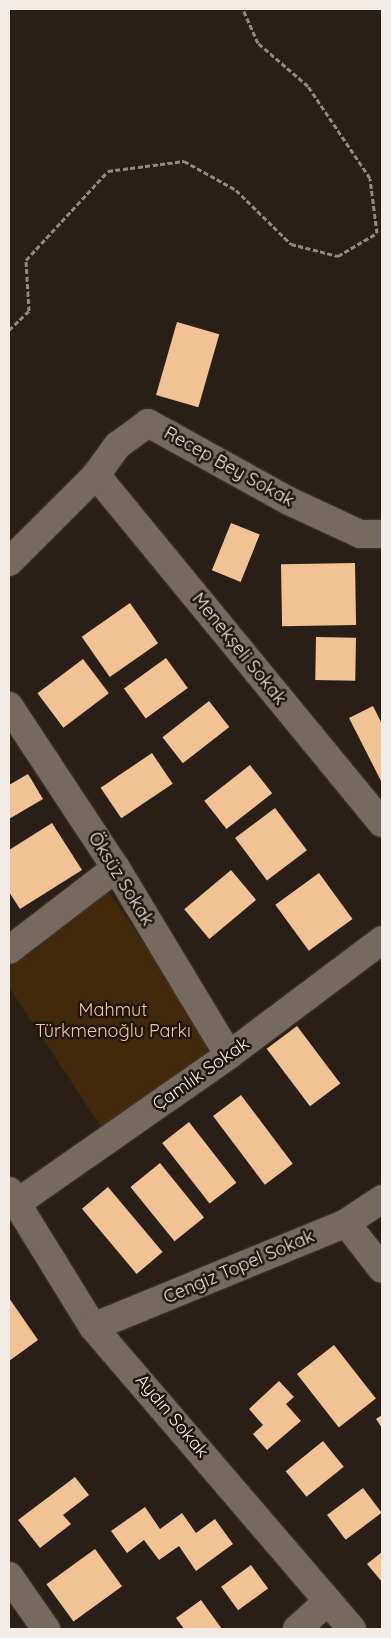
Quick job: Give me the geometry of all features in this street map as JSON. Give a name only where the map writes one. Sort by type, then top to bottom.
[{"type":"street","name":"Recep Bey Sokak","points":[[9,562],[96,475],[118,445],[148,424],[290,501],[360,534],[382,534]]},
{"type":"street","name":"Menekşeli Sokak","points":[[96,475],[382,823]]},
{"type":"street","name":"Öksüz Sokak","points":[[9,706],[116,868],[229,1056]]},
{"type":"street","points":[[9,950],[116,868]]},
{"type":"street","name":"Çamlık Sokak","points":[[13,1197],[229,1056],[382,940]]},
{"type":"street","name":"Aydın Sokak","points":[[13,1197],[93,1327],[352,1629]]},
{"type":"street","name":"Cengiz Topel Sokak","points":[[93,1327],[346,1223],[382,1199]]},
{"type":"street","points":[[346,1223],[382,1269]]},
{"type":"street","points":[[9,1576],[46,1629]]},
{"type":"street","points":[[297,1629],[328,1601]]},
{"type":"path","points":[[9,330],[28,311],[26,260],[108,171],[184,161],[236,190],[291,244],[338,256],[377,234],[370,178],[308,86],[258,43],[243,9]]},
{"type":"green space","name":"Mahmut Türkmenoğlu Parkı","points":[[105,886],[214,1048],[103,1130],[9,987],[9,959]]},
{"type":"building","points":[[177,322],[219,334],[198,407],[156,395]]},
{"type":"building","points":[[231,523],[260,535],[241,582],[212,570]]},
{"type":"building","points":[[355,563],[356,625],[282,626],[281,564]]},
{"type":"building","points":[[130,603],[158,643],[110,677],[82,637]]},
{"type":"building","points":[[316,637],[356,638],[355,681],[315,680]]},
{"type":"building","points":[[166,658],[188,688],[146,718],[124,689]]},
{"type":"building","points":[[83,659],[109,693],[63,728],[37,693]]},
{"type":"building","points":[[209,701],[229,727],[183,763],[163,737]]},
{"type":"building","points":[[373,706],[382,724],[382,783],[349,718]]},
{"type":"building","points":[[152,753],[173,784],[121,818],[101,788]]},
{"type":"building","points":[[250,765],[272,793],[226,829],[204,801]]},
{"type":"building","points":[[28,774],[43,799],[9,819],[9,785]]},
{"type":"building","points":[[275,808],[307,850],[267,880],[235,838]]},
{"type":"building","points":[[52,823],[82,870],[20,909],[9,892],[9,850]]},
{"type":"building","points":[[231,870],[256,900],[209,939],[184,909]]},
{"type":"building","points":[[319,873],[353,919],[309,951],[275,905]]},
{"type":"building","points":[[297,1026],[340,1084],[310,1106],[267,1049]]},
{"type":"building","points":[[241,1095],[293,1164],[265,1185],[213,1116]]},
{"type":"building","points":[[189,1122],[236,1183],[210,1204],[162,1143]]},
{"type":"building","points":[[160,1163],[204,1217],[175,1241],[130,1187]]},
{"type":"building","points":[[108,1187],[163,1252],[137,1274],[82,1209]]},
{"type":"building","points":[[9,1298],[38,1340],[9,1361]]},
{"type":"building","points":[[334,1345],[376,1399],[339,1428],[297,1374]]},
{"type":"building","points":[[279,1381],[294,1397],[286,1404],[301,1421],[267,1450],[253,1434],[263,1425],[249,1409]]},
{"type":"building","points":[[382,1415],[382,1428],[376,1419]]},
{"type":"building","points":[[323,1441],[344,1467],[306,1497],[286,1471]]},
{"type":"building","points":[[75,1477],[89,1495],[63,1515],[71,1524],[40,1548],[18,1520]]},
{"type":"building","points":[[363,1488],[382,1513],[346,1540],[327,1515]]},
{"type":"building","points":[[145,1507],[160,1529],[182,1513],[196,1533],[215,1519],[233,1544],[196,1571],[179,1546],[159,1560],[144,1540],[127,1553],[111,1531]]},
{"type":"building","points":[[95,1549],[122,1586],[73,1621],[46,1584]]},
{"type":"building","points":[[382,1552],[382,1582],[367,1564]]},
{"type":"building","points":[[251,1565],[268,1588],[238,1610],[221,1587]]},
{"type":"building","points":[[201,1600],[222,1629],[184,1629],[176,1618]]}]
